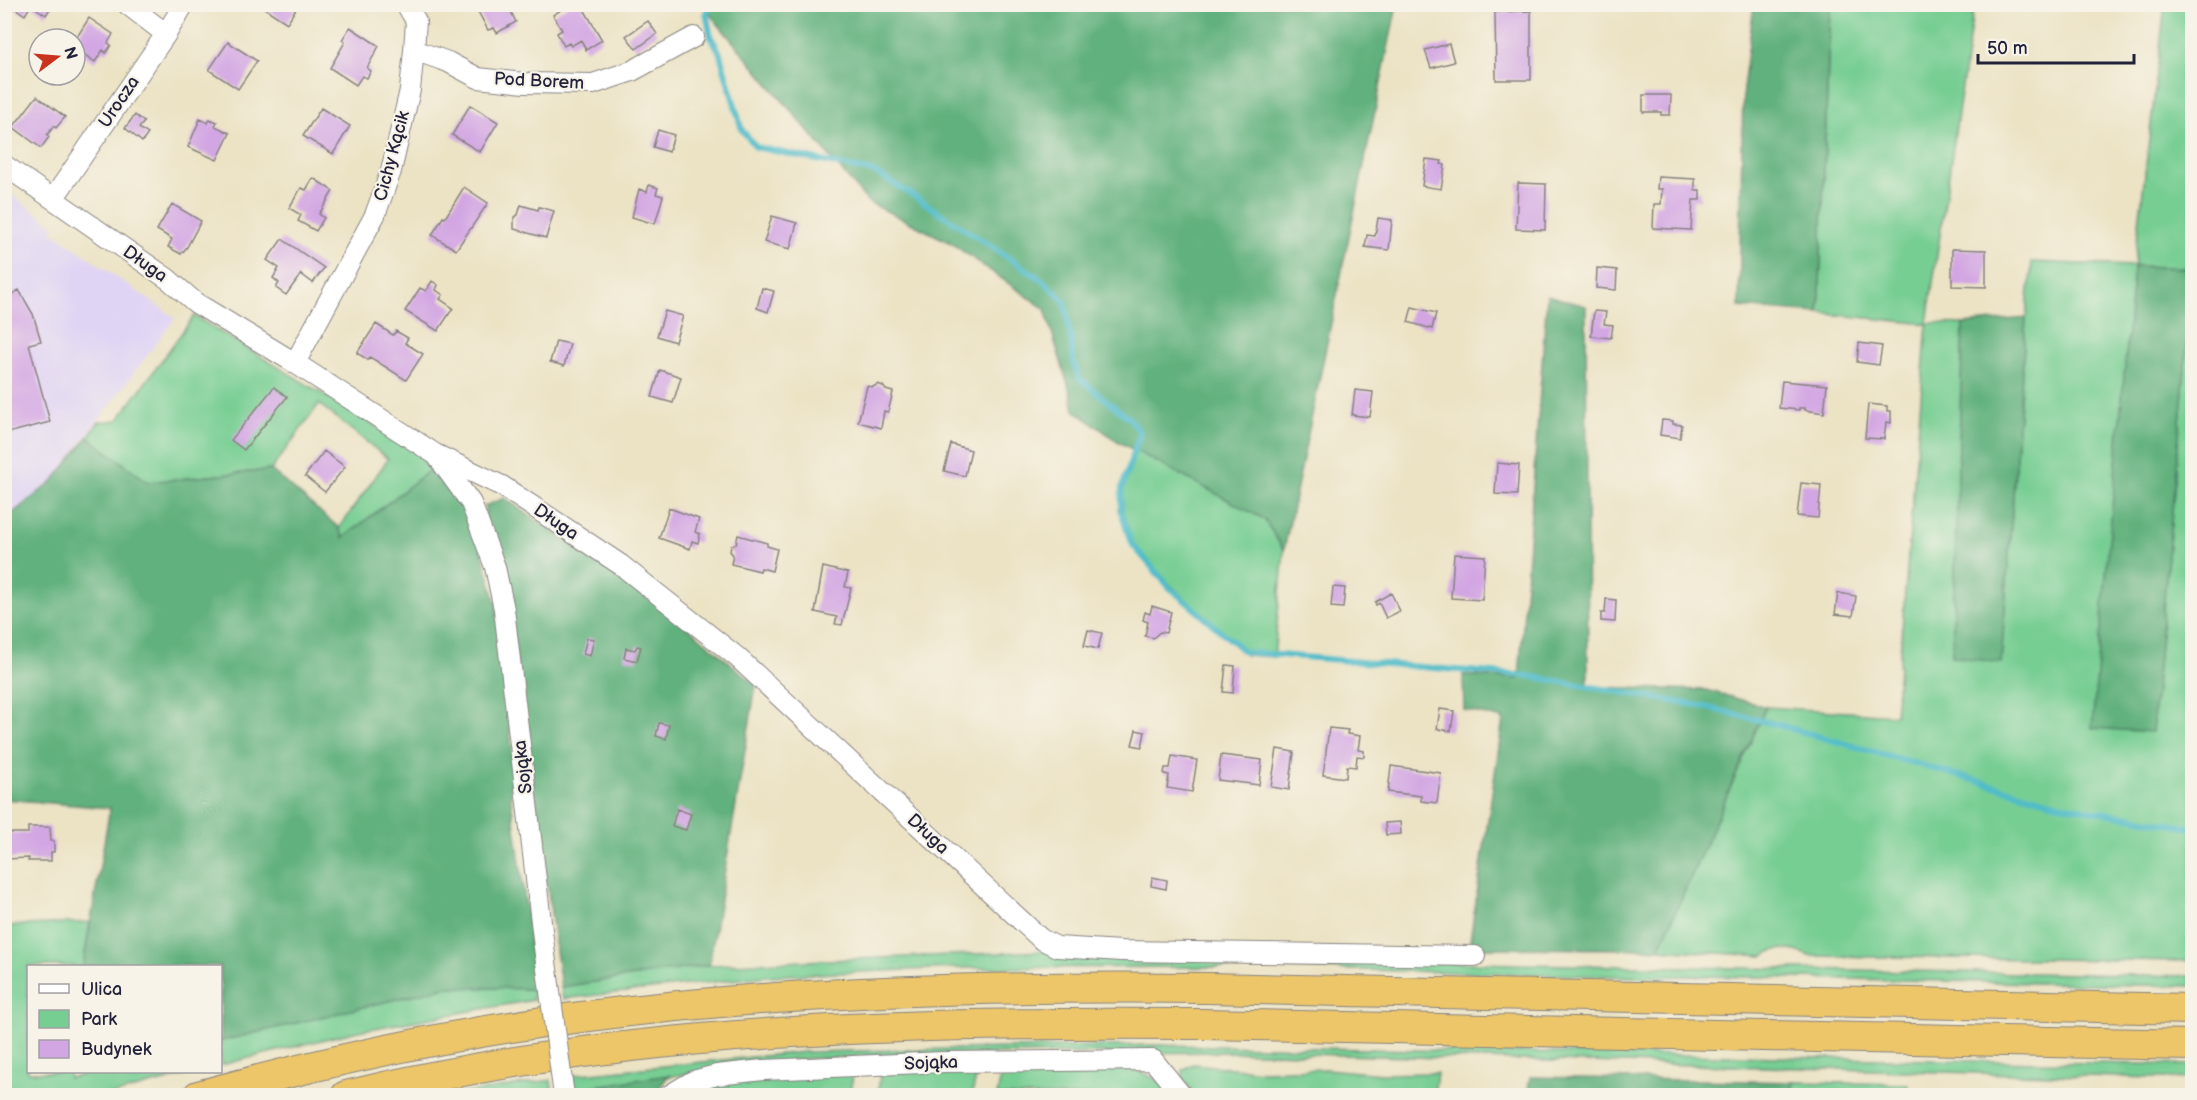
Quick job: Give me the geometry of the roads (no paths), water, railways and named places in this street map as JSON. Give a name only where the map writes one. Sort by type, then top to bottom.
[{"type":"highway","points":[[198,1095],[409,1046],[549,1021],[746,1000],[899,990],[1077,987],[1218,988],[2193,1009]]},
{"type":"highway","points":[[346,1095],[466,1071],[599,1050],[750,1035],[894,1027],[1203,1023],[2193,1045]]},
{"type":"street","points":[[127,4],[166,34]]},
{"type":"street","name":"Urocza","points":[[53,199],[184,4]]},
{"type":"street","name":"Cichy Kącik","points":[[295,363],[375,215],[391,171],[410,90],[414,50],[416,21],[406,4]]},
{"type":"street","name":"Pod Borem","points":[[414,50],[478,78],[524,83],[593,84],[632,71],[694,37]]},
{"type":"street","name":"Długa","points":[[4,165],[168,279],[196,303],[295,363],[435,454],[502,486],[621,565],[737,657],[1041,939],[1057,947],[1132,952],[1475,956]]},
{"type":"street","name":"Sojąka","points":[[435,454],[471,503],[495,567],[504,609],[564,1095]]},
{"type":"street","points":[[471,503],[502,486]]},
{"type":"street","name":"Sojąka","points":[[668,1095],[693,1081],[717,1075],[763,1070],[944,1062],[1142,1060],[1153,1060],[1182,1095]]},
{"type":"waterway","points":[[713,4],[706,13],[711,37],[719,51],[742,130],[756,147],[874,172],[1044,281]]},
{"type":"waterway","points":[[1047,284],[1065,302],[1074,364],[1079,378],[1131,420],[1140,433],[1122,488],[1121,511],[1131,543],[1171,589],[1245,652],[1528,676],[1701,706],[1775,724],[2066,806],[2192,828]]}]
